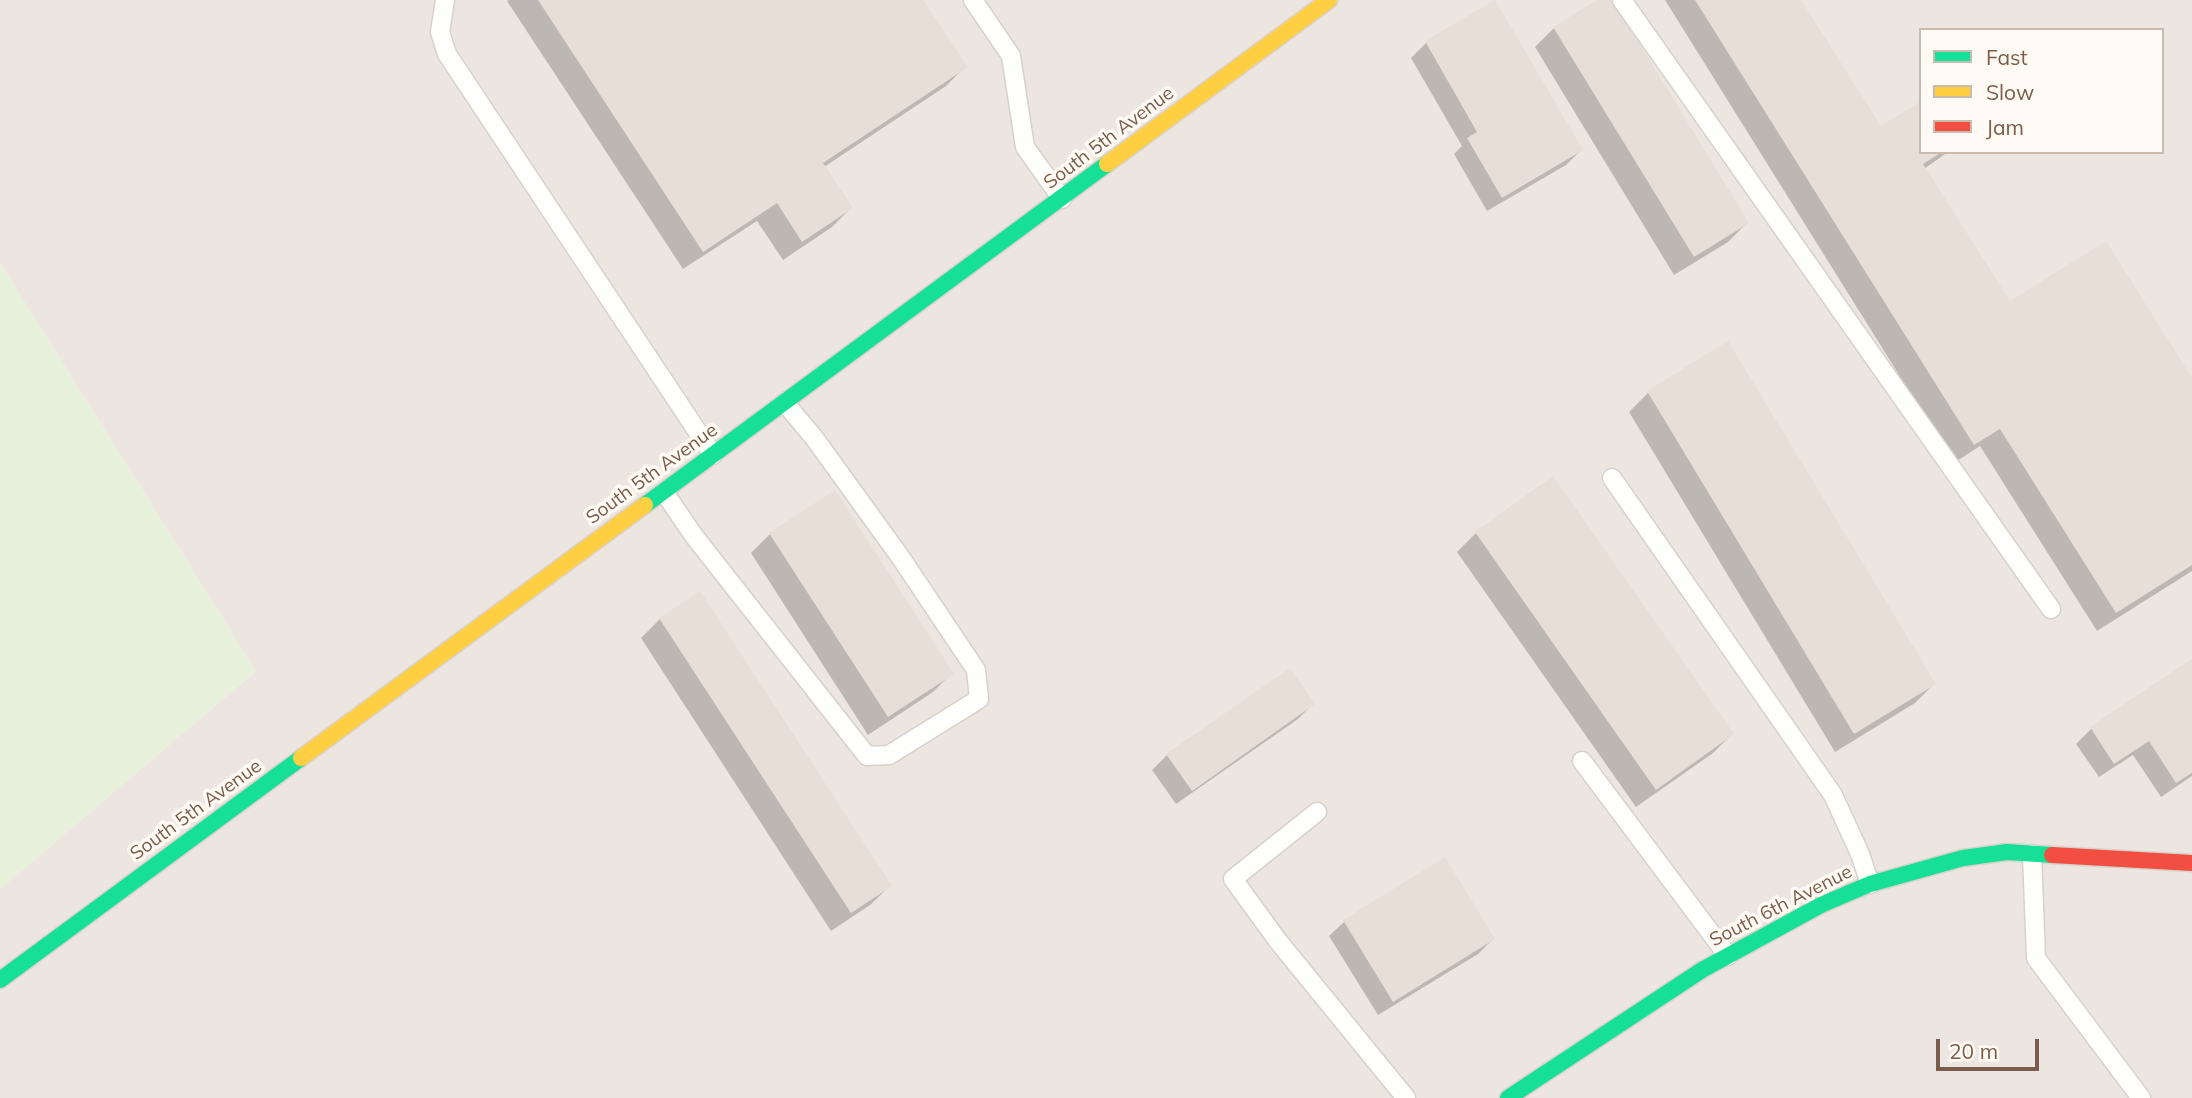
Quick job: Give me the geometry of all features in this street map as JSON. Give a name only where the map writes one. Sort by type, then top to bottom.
[{"type":"street","name":"South 5th Avenue","points":[[0,980],[1329,0]]},
{"type":"street","name":"South 6th Avenue","points":[[1508,1098],[1702,970],[1821,905],[1870,884],[1963,858],[2007,852],[2192,863]]},
{"type":"lane","points":[[445,0],[440,32],[447,54],[713,455]]},
{"type":"lane","points":[[973,0],[1011,56],[1025,147],[1062,199]]},
{"type":"lane","points":[[1622,0],[2051,609]]},
{"type":"lane","points":[[664,492],[694,536],[867,756],[889,755],[979,699],[976,670],[901,558],[815,439],[785,403]]},
{"type":"lane","points":[[1612,478],[1833,795],[1860,854],[1870,884]]},
{"type":"lane","points":[[1582,761],[1728,956]]},
{"type":"lane","points":[[1317,812],[1233,879],[1278,941],[1406,1098]]},
{"type":"lane","points":[[2032,854],[2036,958],[2141,1098]]},
{"type":"shaded area","points":[[0,0],[2192,0],[2192,1098],[0,1098],[0,889],[256,671],[0,263]]},
{"type":"green space","points":[[0,263],[256,671],[0,889]]},
{"type":"building","points":[[538,0],[923,0],[968,67],[823,163],[853,208],[802,242],[777,203],[703,252]]},
{"type":"building","points":[[1495,0],[1583,150],[1502,198],[1467,138],[1477,132],[1425,41]]},
{"type":"building","points":[[1597,0],[1613,0],[1749,223],[1694,257],[1553,27]]},
{"type":"building","points":[[1695,0],[1801,0],[1881,126],[1919,102],[1919,154],[1939,154],[1923,164],[2010,301],[2106,241],[2192,378],[2192,565],[2116,613],[2000,429],[1974,445]]},
{"type":"building","points":[[1728,341],[1936,684],[1854,734],[1647,391]]},
{"type":"building","points":[[1553,476],[1734,734],[1656,790],[1475,532]]},
{"type":"building","points":[[835,490],[954,674],[888,717],[769,533]]},
{"type":"building","points":[[700,591],[892,886],[851,913],[659,618]]},
{"type":"building","points":[[2192,659],[2192,773],[2176,783],[2149,741],[2114,764],[2090,727]]},
{"type":"building","points":[[1290,668],[1315,704],[1192,791],[1166,754]]},
{"type":"building","points":[[1445,857],[1495,939],[1393,1002],[1343,920]]},
{"type":"traffic: fast","points":[[645,505],[1107,164]]},
{"type":"traffic: fast","points":[[0,980],[301,758]]},
{"type":"traffic: fast","points":[[1508,1098],[1702,970],[1821,905],[1870,884],[1963,858],[2007,852],[2052,855]]},
{"type":"traffic: slow","points":[[1107,164],[1329,0]]},
{"type":"traffic: slow","points":[[301,758],[645,505]]},
{"type":"traffic: jam","points":[[2052,855],[2192,863]]}]
